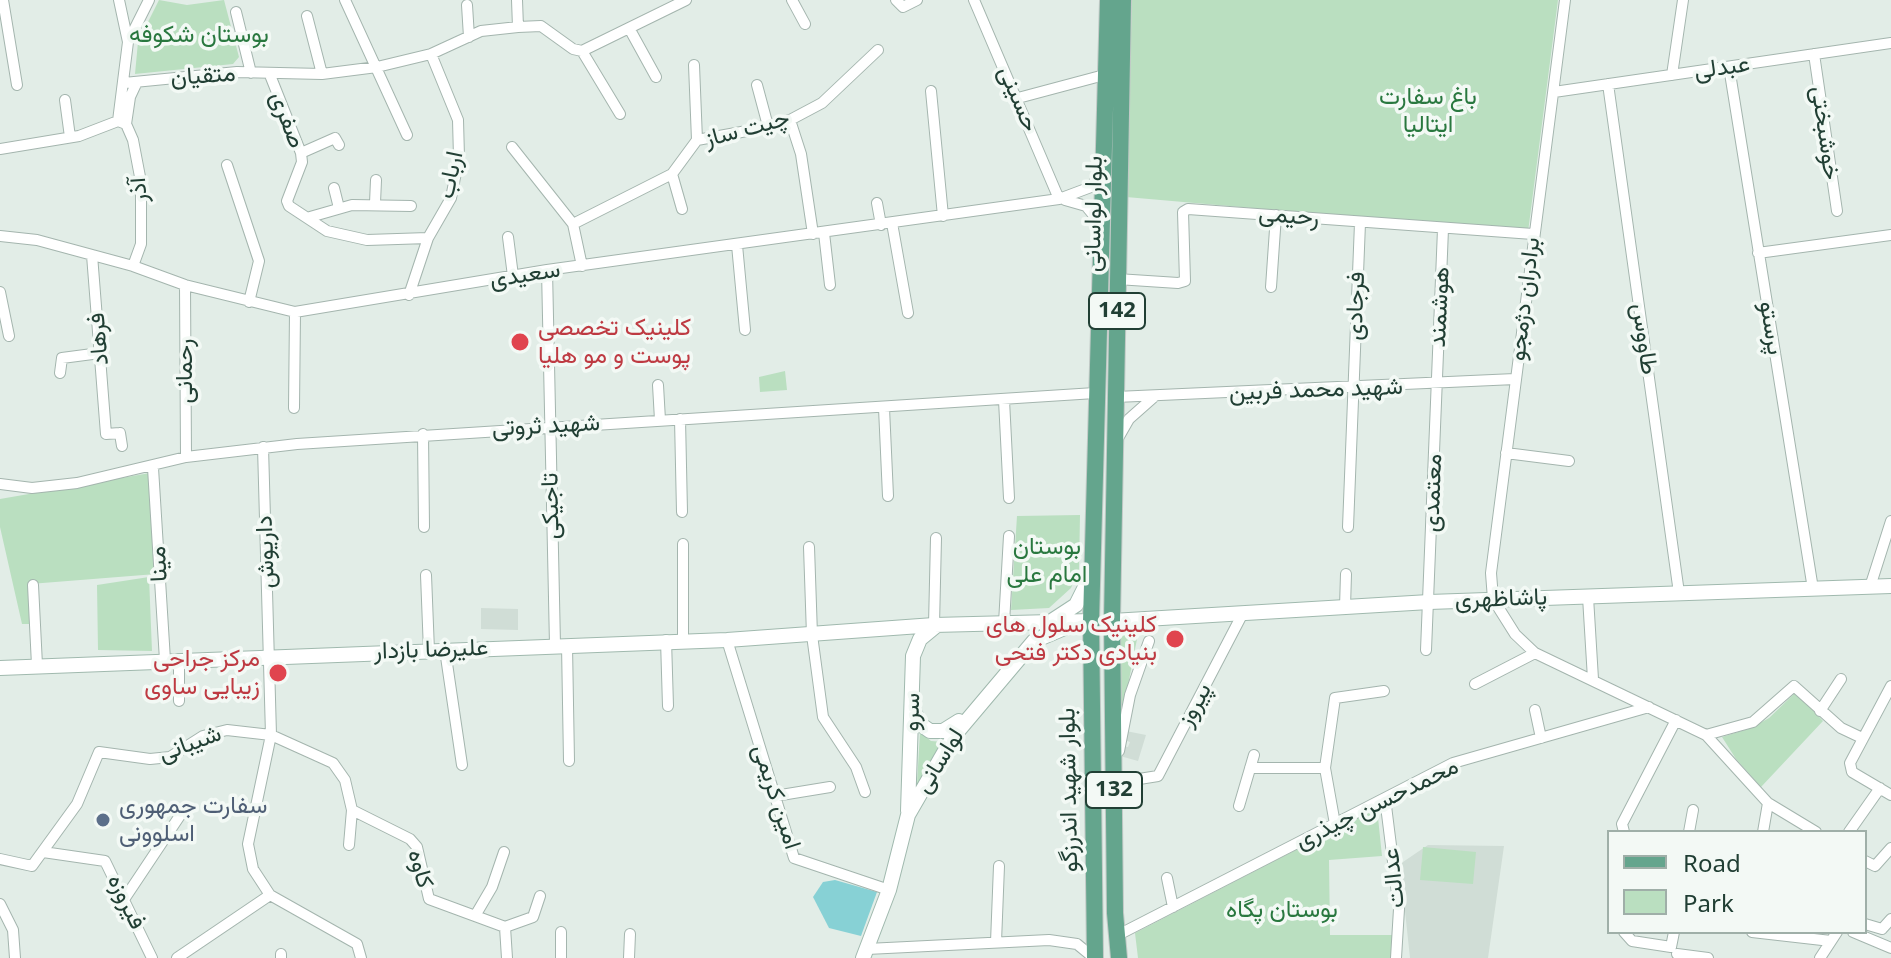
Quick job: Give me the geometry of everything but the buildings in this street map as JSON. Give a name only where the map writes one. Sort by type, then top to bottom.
[{"type":"main road","name":"142","points":[[1091,621],[1108,0]]},
{"type":"main road","name":"بلوار لواسانی","points":[[1112,621],[1123,0]]},
{"type":"main road","points":[[1049,622],[1076,605],[1092,573],[1100,579],[1113,573]]},
{"type":"main road","name":"پاشاظهری","points":[[1112,621],[1493,599],[1891,586]]},
{"type":"main road","name":"علیرضا بازدار","points":[[0,668],[727,640],[937,624],[1091,621]]},
{"type":"main road","points":[[1091,621],[1112,621]]},
{"type":"main road","name":"لواسانی","points":[[865,953],[889,890],[908,815],[958,730],[1034,641],[1054,630],[1091,621]]},
{"type":"main road","name":"بلوار شهید اندرزگو","points":[[1091,621],[1095,958]]},
{"type":"main road","name":"بلوار شهید اندرزگو","points":[[1112,621],[1114,844],[1119,958]]},
{"type":"main road","points":[[1021,622],[1033,629],[1034,641]]},
{"type":"main road","points":[[913,656],[920,639],[937,624]]},
{"type":"main road","name":"علیرضا بازدار","points":[[862,632],[894,632],[905,640],[913,656]]},
{"type":"main road","name":"سرو","points":[[908,815],[913,656]]},
{"type":"main road","points":[[912,695],[920,724],[936,732],[955,725],[990,692]]},
{"type":"main road","points":[[1094,845],[1104,835],[1114,844]]},
{"type":"street","points":[[3,0],[17,85]]},
{"type":"street","points":[[119,0],[128,42],[122,122]]},
{"type":"street","points":[[128,42],[149,0]]},
{"type":"street","points":[[345,0],[407,135]]},
{"type":"street","points":[[517,0],[518,27]]},
{"type":"street","points":[[582,51],[686,0]]},
{"type":"street","points":[[792,0],[805,24]]},
{"type":"street","points":[[896,0],[903,7],[917,0]]},
{"type":"street","name":"حسینی","points":[[974,0],[1059,199]]},
{"type":"street","name":"برادران دژمجو","points":[[1493,599],[1491,573],[1565,0]]},
{"type":"street","points":[[1672,75],[1683,0]]},
{"type":"street","points":[[467,5],[469,37]]},
{"type":"street","points":[[236,12],[251,73]]},
{"type":"street","points":[[307,16],[322,74]]},
{"type":"street","name":"متقیان","points":[[124,83],[206,74],[322,74],[377,67],[431,54],[481,31],[541,26],[573,49],[582,51],[620,114]]},
{"type":"street","points":[[629,28],[656,77]]},
{"type":"street","name":"عبدلی","points":[[1554,92],[1891,43]]},
{"type":"street","name":"چیت ساز","points":[[573,224],[672,174],[697,140],[790,120],[822,103],[878,50]]},
{"type":"street","name":"ارباب","points":[[409,295],[428,238],[451,198],[459,157],[458,120],[431,54]]},
{"type":"street","name":"خوشبختی","points":[[1814,54],[1837,211]]},
{"type":"street","points":[[694,65],[697,140]]},
{"type":"street","name":"پرستو","points":[[1729,67],[1813,589]]},
{"type":"street","points":[[1018,98],[1108,74]]},
{"type":"street","name":"صفری","points":[[270,75],[301,153],[302,162],[287,201],[293,210],[310,217],[327,231],[367,240],[428,238]]},
{"type":"street","points":[[122,122],[137,82]]},
{"type":"street","name":"طاووس","points":[[1608,84],[1679,593]]},
{"type":"street","points":[[757,85],[768,126]]},
{"type":"street","points":[[931,91],[943,216]]},
{"type":"street","points":[[65,100],[70,137]]},
{"type":"street","points":[[790,120],[801,154],[830,285]]},
{"type":"street","points":[[0,149],[70,137],[122,122]]},
{"type":"street","name":"آذر","points":[[122,122],[141,182],[141,244],[133,266]]},
{"type":"street","points":[[301,153],[335,138],[339,145]]},
{"type":"street","points":[[512,147],[573,224],[582,266]]},
{"type":"street","points":[[227,165],[259,261],[249,302]]},
{"type":"street","name":"سعیدی","points":[[0,236],[37,240],[133,266],[185,285],[295,312],[547,270],[1059,199],[1091,187],[1104,168]]},
{"type":"street","points":[[672,174],[682,209]]},
{"type":"street","points":[[375,203],[376,180]]},
{"type":"street","points":[[334,188],[339,208]]},
{"type":"street","points":[[1059,199],[1086,206],[1097,216],[1103,230]]},
{"type":"street","points":[[310,217],[339,208],[375,203],[411,206]]},
{"type":"street","points":[[877,203],[886,224],[908,313]]},
{"type":"street","name":"رحیمی","points":[[1117,279],[1185,281],[1183,212],[1188,209],[1533,234]]},
{"type":"street","points":[[1271,287],[1276,215]]},
{"type":"street","name":"فرجادی","points":[[1348,527],[1360,223]]},
{"type":"street","name":"هوشمند","points":[[1436,385],[1443,229]]},
{"type":"street","points":[[1758,253],[1891,235]]},
{"type":"street","points":[[508,237],[513,276]]},
{"type":"street","points":[[737,245],[745,330]]},
{"type":"street","name":"فرهاد","points":[[92,255],[106,434],[120,433]]},
{"type":"street","name":"تاجیکی","points":[[547,270],[549,425],[569,761]]},
{"type":"street","name":"رحمانی","points":[[185,285],[186,457]]},
{"type":"street","points":[[0,292],[9,336]]},
{"type":"street","points":[[294,408],[295,312]]},
{"type":"street","points":[[60,373],[62,358],[100,353]]},
{"type":"street","name":"شهید محمد فربین","points":[[1116,397],[1353,389],[1515,379]]},
{"type":"street","points":[[658,385],[660,420]]},
{"type":"street","name":"معتمدی","points":[[1426,650],[1436,385]]},
{"type":"street","name":"شهید ثروتی","points":[[0,484],[47,487],[153,468],[186,457],[263,447],[549,425],[884,408],[1095,393]]},
{"type":"street","points":[[1116,442],[1129,419],[1155,396]]},
{"type":"street","points":[[1004,400],[1009,498]]},
{"type":"street","points":[[884,408],[888,496]]},
{"type":"street","points":[[680,419],[682,512]]},
{"type":"street","points":[[423,434],[424,527]]},
{"type":"street","name":"داریوش","points":[[263,447],[269,656]]},
{"type":"street","points":[[1506,453],[1569,461]]},
{"type":"street","name":"مینا","points":[[153,468],[172,660],[179,701]]},
{"type":"street","points":[[1870,587],[1891,521]]},
{"type":"street","points":[[1004,623],[1009,536]]},
{"type":"street","points":[[936,538],[937,624]]},
{"type":"street","points":[[683,544],[683,640]]},
{"type":"street","points":[[809,547],[812,635],[823,717],[856,767],[865,792]]},
{"type":"street","points":[[1345,607],[1346,574]]},
{"type":"street","points":[[426,575],[437,651],[462,765]]},
{"type":"street","points":[[33,585],[37,665]]},
{"type":"street","points":[[1588,597],[1593,679]]},
{"type":"street","points":[[1493,599],[1515,634],[1535,653],[1706,735],[1768,803],[1811,830]]},
{"type":"street","name":"پیروز","points":[[1133,780],[1158,776],[1243,613]]},
{"type":"street","points":[[666,640],[668,706]]},
{"type":"street","name":"امین کریمی","points":[[727,640],[794,858],[889,890]]},
{"type":"street","points":[[1114,772],[1130,695],[1149,641]]},
{"type":"street","points":[[1475,684],[1535,653]]},
{"type":"street","points":[[269,656],[271,735],[248,844],[253,869],[270,895],[357,944],[361,958]]},
{"type":"street","points":[[1820,711],[1841,679]]},
{"type":"street","points":[[1706,735],[1753,722],[1794,686],[1800,688],[1820,711],[1841,728],[1860,737]]},
{"type":"street","points":[[1851,830],[1887,790],[1850,768],[1860,737],[1891,686]]},
{"type":"street","points":[[1335,824],[1325,768],[1335,698],[1384,691]]},
{"type":"street","name":"محمدحسن چیذری","points":[[1118,935],[1453,763],[1649,707]]},
{"type":"street","points":[[1535,710],[1541,738]]},
{"type":"street","points":[[1624,830],[1622,824],[1676,720]]},
{"type":"street","name":"شیبانی","points":[[43,852],[77,804],[99,752],[150,759],[170,757],[203,736],[218,732],[252,730],[271,735]]},
{"type":"street","points":[[271,735],[333,763],[345,780],[352,810],[349,845]]},
{"type":"street","points":[[1239,806],[1254,755]]},
{"type":"street","points":[[1250,768],[1325,768]]},
{"type":"street","points":[[775,796],[830,787]]},
{"type":"street","name":"عدالت","points":[[1385,798],[1399,909],[1396,958]]},
{"type":"street","points":[[1763,830],[1768,803]]},
{"type":"street","points":[[125,898],[185,808]]},
{"type":"street","name":"کاوه","points":[[352,810],[410,839],[417,847],[429,899],[505,927]]},
{"type":"street","points":[[1689,830],[1693,810]]},
{"type":"street","points":[[1867,862],[1875,866],[1891,848]]},
{"type":"street","points":[[0,859],[30,867],[43,852]]},
{"type":"street","name":"فیروزه","points":[[43,852],[105,861],[152,958]]},
{"type":"street","points":[[475,916],[492,887],[504,852]]},
{"type":"street","points":[[996,942],[999,866]]},
{"type":"street","points":[[1167,878],[1173,907]]},
{"type":"street","points":[[177,958],[270,895]]},
{"type":"street","points":[[507,958],[505,927],[533,917],[540,896]]},
{"type":"street","points":[[0,904],[13,930],[15,958]]},
{"type":"street","points":[[1877,940],[1881,939],[1882,929],[1891,919]]},
{"type":"street","points":[[1867,925],[1882,929]]},
{"type":"street","points":[[561,932],[561,958]]},
{"type":"street","points":[[629,958],[630,934]]},
{"type":"street","points":[[1626,934],[1632,941],[1708,958]]},
{"type":"street","points":[[1793,934],[1834,936],[1820,958]]},
{"type":"street","points":[[1859,934],[1891,948]]},
{"type":"street","points":[[865,953],[1049,940],[1077,944],[1095,958]]},
{"type":"shaded area","points":[[481,608],[518,609],[518,630],[481,629]]},
{"type":"shaded area","points":[[1126,731],[1146,735],[1138,761],[1120,756],[1123,746],[1128,747],[1130,742],[1124,740]]},
{"type":"shaded area","points":[[1428,845],[1504,846],[1488,958],[1410,958],[1400,864]]},
{"type":"green space","name":"بوستان شکوفه","points":[[159,0],[187,5],[224,0],[239,57],[233,64],[135,74],[138,42]]},
{"type":"green space","name":"باغ سفارت ایتالیا","points":[[1132,0],[1558,0],[1528,232],[1126,197]]},
{"type":"green space","points":[[785,371],[787,390],[760,392],[759,377]]},
{"type":"green space","points":[[150,473],[156,574],[30,584],[31,624],[22,624],[0,527],[0,499]]},
{"type":"green space","name":"بوستان امام علی","points":[[1080,515],[1079,570],[1071,588],[1049,608],[1011,610],[1017,516]]},
{"type":"green space","points":[[149,577],[152,651],[98,650],[97,585]]},
{"type":"green space","points":[[1130,630],[1137,639],[1120,726],[1118,643],[1124,632]]},
{"type":"green space","points":[[1796,692],[1823,721],[1761,787],[1736,759],[1722,737],[1751,728],[1769,718]]},
{"type":"green space","points":[[920,732],[931,741],[943,742],[916,801]]},
{"type":"green space","name":"بوستان پگاه","points":[[1377,808],[1382,856],[1329,860],[1330,935],[1394,935],[1392,958],[1138,958],[1135,933]]},
{"type":"green space","points":[[1423,847],[1476,852],[1473,884],[1420,880]]},
{"type":"water","points":[[835,880],[877,892],[861,936],[829,928],[813,897],[823,882]]},
{"type":"place","name":"کلینیک تخصصی پوست و مو هلیا","points":[[520,342]]},
{"type":"place","name":"کلینیک سلول های بنیادی دکتر فتحی","points":[[1175,639]]},
{"type":"place","name":"مرکز جراحی زیبایی ساوی","points":[[278,673]]},
{"type":"place","name":"سفارت جمهوری اسلوونی","points":[[103,820]]}]
